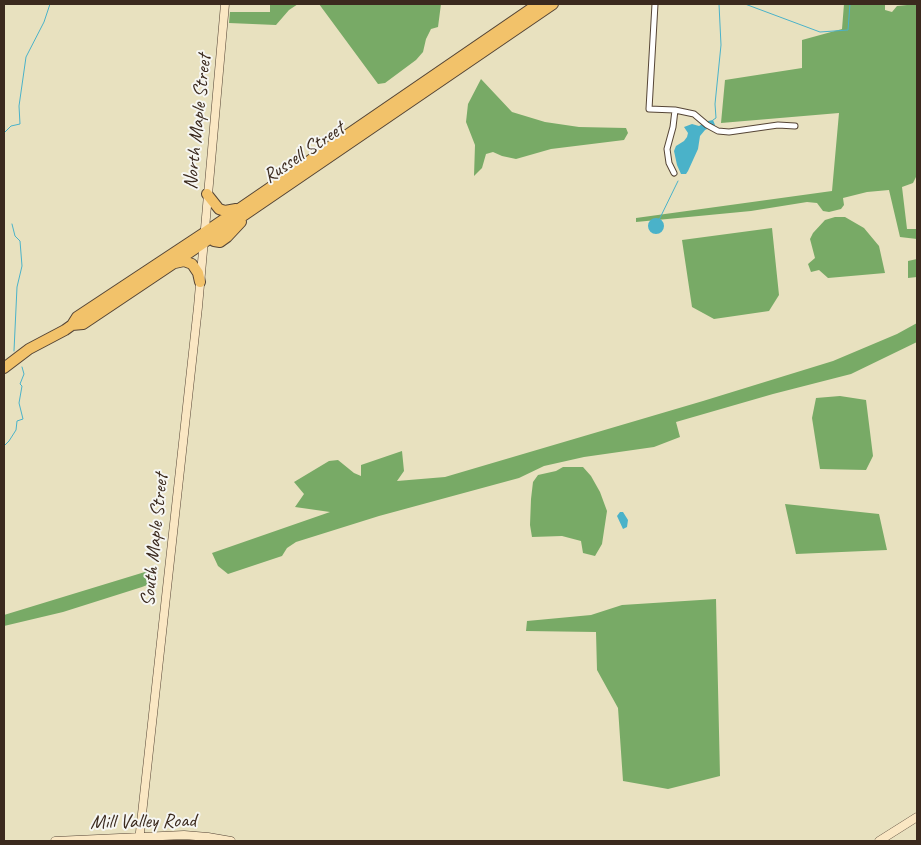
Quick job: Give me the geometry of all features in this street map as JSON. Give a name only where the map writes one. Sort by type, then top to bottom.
[{"type":"highway","name":"Russell Street","points":[[4,368],[29,349],[72,325],[83,324],[174,263],[242,207],[538,4]]},
{"type":"highway","name":"Russell Street","points":[[72,325],[77,317],[207,235],[255,208],[553,4]]},
{"type":"highway","points":[[207,194],[216,207],[222,211],[242,207]]},
{"type":"highway","points":[[174,263],[184,261],[192,264],[198,273],[200,282]]},
{"type":"main road","name":"North Maple Street","points":[[207,235],[207,194],[225,4]]},
{"type":"main road","name":"South Maple Street","points":[[139,839],[200,282],[207,235]]},
{"type":"main road","points":[[879,841],[917,817]]},
{"type":"main road","name":"Mill Valley Road","points":[[55,841],[196,836],[231,841]]},
{"type":"street","points":[[650,4],[654,27]]},
{"type":"street","points":[[654,4],[649,109],[690,112],[718,131],[729,132],[778,125],[795,126]]},
{"type":"street","points":[[674,173],[669,163],[667,149],[675,110]]},
{"type":"green space","points":[[270,4],[298,4],[289,10],[276,25],[229,23],[230,12],[270,12]]},
{"type":"green space","points":[[319,4],[441,4],[438,27],[431,29],[423,52],[416,60],[385,83],[378,84]]},
{"type":"green space","points":[[844,4],[885,4],[885,10],[892,12],[897,6],[917,4],[917,175],[913,183],[902,187],[907,229],[917,229],[917,239],[900,237],[889,190],[867,192],[843,198],[844,205],[841,209],[829,212],[823,211],[817,203],[807,202],[751,211],[636,222],[636,218],[832,191],[839,113],[721,123],[725,80],[802,68],[802,40],[842,29]]},
{"type":"green space","points":[[481,79],[512,112],[545,122],[579,127],[626,128],[628,133],[624,140],[551,149],[516,159],[493,152],[486,154],[482,168],[474,176],[475,145],[466,122],[468,104]]},
{"type":"green space","points":[[845,217],[864,228],[879,246],[885,273],[828,278],[819,270],[811,272],[808,264],[815,258],[810,239],[825,220]]},
{"type":"green space","points":[[772,228],[779,295],[769,311],[714,319],[692,307],[682,240]]},
{"type":"green space","points":[[917,259],[917,277],[908,278],[908,261]]},
{"type":"green space","points":[[917,323],[917,342],[851,374],[676,422],[680,437],[654,447],[584,457],[544,466],[519,478],[379,516],[296,542],[287,548],[282,556],[228,574],[218,566],[212,553],[330,512],[295,507],[304,494],[294,482],[329,461],[338,460],[354,473],[361,476],[361,465],[402,451],[404,471],[397,481],[445,477],[833,361],[897,334]]},
{"type":"green space","points":[[840,396],[866,400],[873,456],[866,470],[820,469],[812,418],[816,398]]},
{"type":"green space","points":[[563,467],[583,467],[591,476],[600,492],[607,511],[602,544],[595,556],[583,553],[581,541],[562,536],[532,537],[530,525],[533,482],[538,475],[556,471]]},
{"type":"green space","points":[[785,504],[879,514],[887,550],[796,554]]},
{"type":"green space","points":[[158,568],[155,582],[142,587],[63,612],[4,626],[4,615]]},
{"type":"green space","points":[[716,599],[720,776],[668,789],[623,781],[618,708],[597,670],[596,632],[526,631],[527,621],[591,615],[622,605]]},
{"type":"water","points":[[713,120],[715,125],[705,130],[700,136],[698,149],[688,171],[686,174],[681,174],[674,151],[676,146],[687,137],[688,133],[684,127],[692,124],[699,126]]},
{"type":"water","points":[[656,218],[664,226],[656,234],[648,226]]},
{"type":"water","points":[[620,512],[623,512],[628,520],[627,527],[623,529],[617,516]]},
{"type":"waterway","points":[[4,133],[11,126],[20,124],[19,106],[26,57],[44,22],[50,4]]},
{"type":"waterway","points":[[713,120],[716,118],[715,104],[721,45],[719,4]]},
{"type":"waterway","points":[[745,4],[820,32],[848,30],[850,4]]},
{"type":"waterway","points":[[659,220],[678,181]]},
{"type":"waterway","points":[[12,224],[15,236],[20,241],[22,266],[17,287],[14,351]]},
{"type":"waterway","points":[[4,446],[16,430],[17,421],[23,419],[19,403],[22,386],[20,384],[24,374],[22,367]]}]
